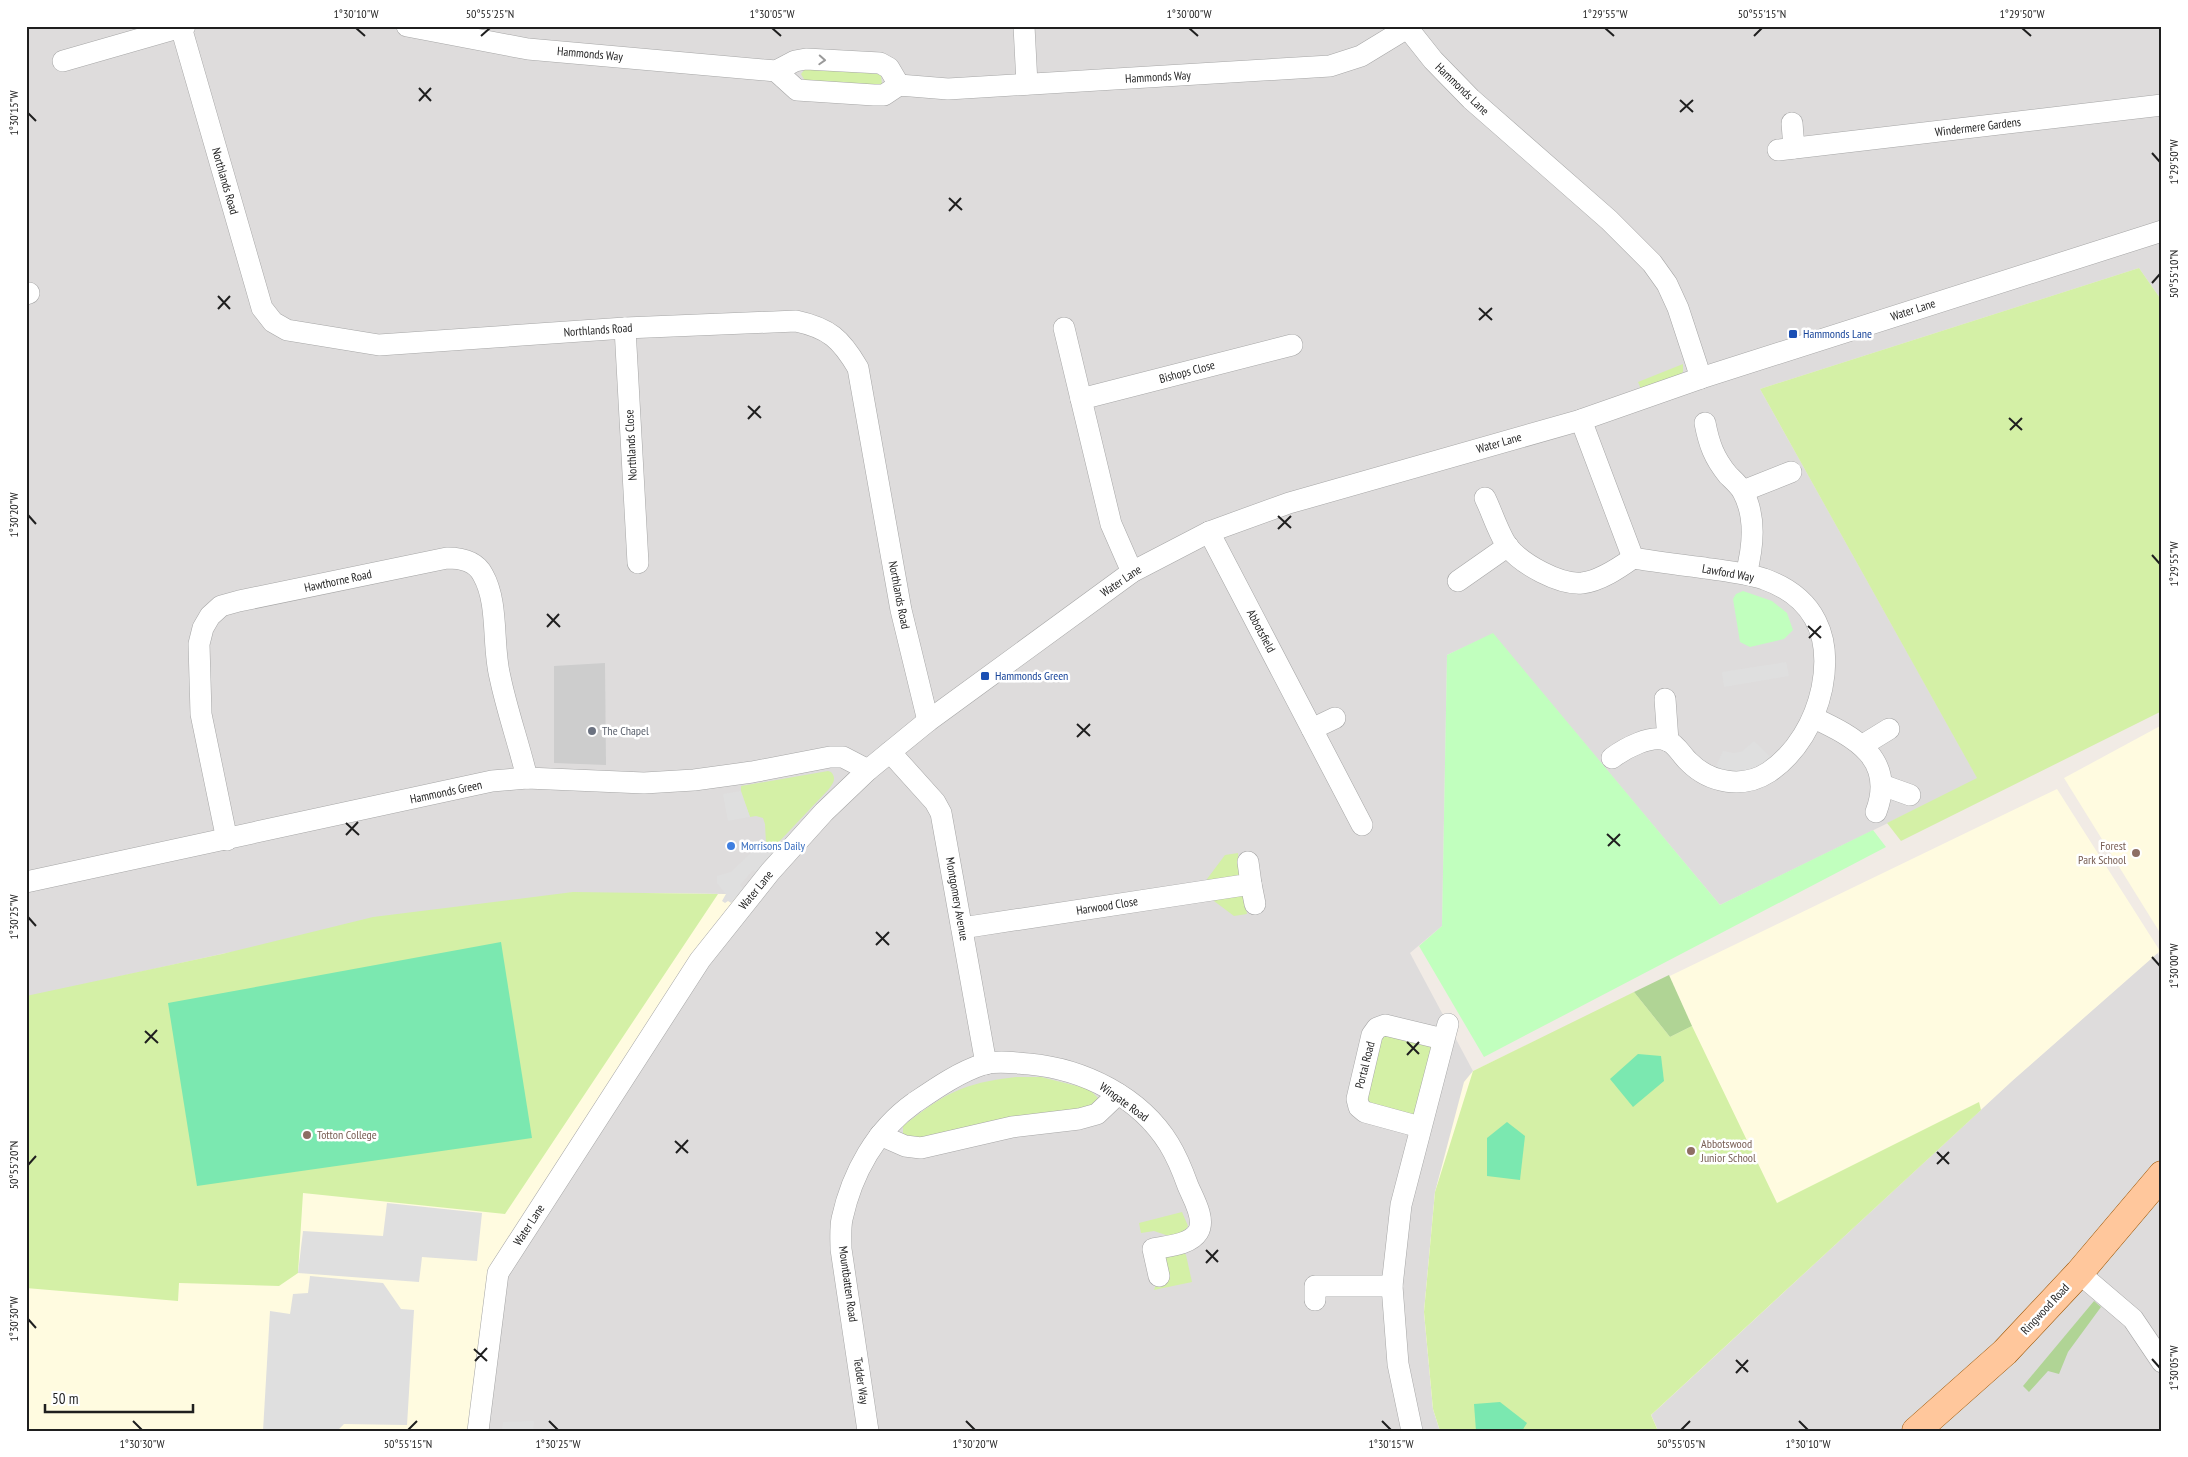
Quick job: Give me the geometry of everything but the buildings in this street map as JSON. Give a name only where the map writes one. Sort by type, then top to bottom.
[{"type":"main road","name":"Ringwood Road","points":[[1916,1431],[2005,1352],[2079,1273],[2162,1175]]},
{"type":"street","name":"Hammonds Way","points":[[407,26],[528,49],[776,71]]},
{"type":"street","points":[[1024,26],[1027,84]]},
{"type":"street","points":[[63,62],[182,27]]},
{"type":"street","name":"Northlands Road","points":[[182,27],[262,308],[272,322],[287,330],[379,345],[624,328],[796,321],[818,326],[834,336],[847,349],[858,368],[901,610],[928,721]]},
{"type":"street","name":"Hammonds Way","points":[[899,84],[948,89],[1330,66],[1362,56],[1407,27]]},
{"type":"street","name":"Hammonds Lane","points":[[1407,27],[1432,60],[1471,99],[1609,220],[1652,263],[1667,284],[1678,308],[1702,378]]},
{"type":"street","points":[[806,59],[880,63],[889,68],[899,84],[884,95],[797,90],[776,71],[795,61],[806,59]]},
{"type":"street","name":"Windermere Gardens","points":[[1792,123],[1786,149],[2162,105]]},
{"type":"street","name":"Water Lane","points":[[478,1431],[498,1273],[700,960],[770,872],[824,812],[868,770],[928,721],[1132,572],[1209,532],[1289,503],[1580,420],[1702,378],[2162,231]]},
{"type":"street","name":"Northlands Close","points":[[624,328],[638,563]]},
{"type":"street","points":[[1064,328],[1111,524],[1132,572]]},
{"type":"street","name":"Bishops Close","points":[[1082,399],[1292,345]]},
{"type":"street","points":[[1485,498],[1508,546],[1543,573],[1561,580],[1582,583],[1615,570],[1634,558],[1580,420]]},
{"type":"street","points":[[1705,423],[1710,447],[1719,464],[1743,491],[1751,512],[1753,534],[1746,574]]},
{"type":"street","points":[[1743,491],[1791,472]]},
{"type":"street","name":"Abbotsfield","points":[[1209,532],[1362,825]]},
{"type":"street","points":[[1458,581],[1508,546]]},
{"type":"street","name":"Hawthorne Road","points":[[227,840],[201,714],[199,644],[203,628],[210,616],[221,606],[239,601],[448,558],[461,558],[472,563],[483,574],[490,592],[495,653],[527,778]]},
{"type":"street","name":"Lawford Way","points":[[1634,558],[1746,574],[1765,580],[1785,589],[1804,604],[1817,620],[1823,637],[1824,678],[1814,718],[1781,762],[1768,773],[1753,780],[1736,782],[1716,780],[1700,772],[1668,740]]},
{"type":"street","points":[[1612,758],[1624,749],[1639,743],[1657,739],[1668,740],[1665,699]]},
{"type":"street","points":[[1312,730],[1335,718]]},
{"type":"street","points":[[1814,718],[1844,732],[1863,745],[1873,758],[1882,786],[1876,812]]},
{"type":"street","points":[[1863,745],[1889,729]]},
{"type":"street","name":"Montgomery Avenue","points":[[890,752],[935,802],[941,812],[986,1064]]},
{"type":"street","name":"Hammonds Green","points":[[26,882],[227,840],[492,781],[527,778],[644,783],[694,780],[752,772],[830,757],[843,757],[868,770]]},
{"type":"street","points":[[1882,786],[1910,795]]},
{"type":"street","name":"Harwood Close","points":[[962,928],[1253,894],[1248,862]]},
{"type":"street","name":"Portal Road","points":[[1412,1431],[1398,1364],[1392,1286],[1401,1205],[1445,1032],[1385,1025],[1377,1028],[1372,1035],[1357,1099],[1359,1107],[1365,1112],[1420,1127]]},
{"type":"street","name":"Wingate Road","points":[[986,1064],[1041,1065],[1072,1071],[1118,1094],[1155,1125],[1169,1144],[1201,1219],[1199,1232],[1189,1241],[1152,1242],[1159,1276]]},
{"type":"street","name":"Mountbatten Road","points":[[854,1331],[841,1249],[842,1220],[859,1170],[880,1135],[907,1108],[932,1090],[961,1074],[986,1064]]},
{"type":"street","points":[[880,1135],[904,1146],[921,1148],[1012,1127],[1097,1114],[1118,1094]]},
{"type":"street","points":[[2079,1273],[2132,1319],[2162,1362]]},
{"type":"street","points":[[1315,1286],[1392,1286]]},
{"type":"street","name":"Tedder Way","points":[[854,1331],[868,1431]]},
{"type":"shaded area","points":[[26,26],[2162,26],[2162,301],[2139,268],[1760,389],[1978,779],[1720,905],[1493,634],[1447,655],[1442,926],[1410,953],[1473,1071],[1435,1192],[1424,1312],[1433,1409],[1440,1431],[478,1431],[498,1273],[726,894],[598,893],[226,953],[26,997]]},
{"type":"shaded area","points":[[1786,662],[1789,676],[1724,687],[1722,672]]},
{"type":"shaded area","points":[[605,663],[606,765],[554,763],[554,666]]},
{"type":"shaded area","name":"Forest Park School","points":[[2162,725],[2162,936],[2064,778]]},
{"type":"shaded area","points":[[1754,741],[1772,758],[1753,772],[1713,773],[1723,751],[1741,752]]},
{"type":"shaded area","name":"Abbotswood Junior School","points":[[2057,789],[2160,951],[2012,1081],[1651,1415],[1658,1431],[1440,1431],[1433,1409],[1424,1312],[1435,1192],[1464,1082],[1473,1071]]},
{"type":"shaded area","points":[[741,791],[750,817],[728,821],[723,794]]},
{"type":"shaded area","points":[[765,845],[775,853],[757,873],[753,870],[740,885],[743,889],[731,903],[722,901],[726,894],[717,883],[717,876],[731,872],[757,847]]},
{"type":"shaded area","name":"Totton College","points":[[598,893],[726,894],[750,897],[498,1273],[478,1431],[26,1431],[26,997]]},
{"type":"shaded area","points":[[2157,953],[2162,960],[2162,1431],[1658,1431],[1651,1415],[2012,1081]]},
{"type":"shaded area","points":[[387,1203],[482,1213],[477,1261],[422,1257],[419,1282],[298,1273],[303,1231],[383,1236]]},
{"type":"shaded area","points":[[310,1276],[383,1283],[401,1309],[414,1310],[407,1425],[344,1424],[337,1431],[263,1431],[270,1311],[290,1314],[293,1294],[308,1293]]},
{"type":"shaded area","points":[[534,1421],[533,1431],[502,1431],[503,1422]]},
{"type":"green space","points":[[805,69],[878,74],[881,75],[882,85],[805,81],[801,74]]},
{"type":"green space","points":[[2139,268],[2162,301],[2162,711],[1901,841],[1887,823],[1977,778],[1760,389]]},
{"type":"green space","points":[[1683,364],[1683,372],[1676,377],[1641,389],[1638,382]]},
{"type":"green space","points":[[1743,591],[1772,601],[1787,613],[1793,630],[1784,639],[1750,647],[1740,642],[1733,599],[1736,594]]},
{"type":"green space","points":[[1493,633],[1720,905],[1873,830],[1886,847],[1484,1057],[1419,946],[1442,926],[1447,655]]},
{"type":"green space","points":[[828,771],[833,774],[834,779],[829,789],[774,847],[766,843],[763,818],[750,817],[741,793],[741,786]]},
{"type":"green space","points":[[1238,853],[1240,872],[1238,877],[1208,882],[1207,879],[1225,855]]},
{"type":"green space","points":[[1237,891],[1244,896],[1247,914],[1234,916],[1210,898]]},
{"type":"green space","name":"Totton College","points":[[573,892],[718,894],[505,1214],[303,1193],[298,1273],[279,1286],[179,1283],[178,1301],[26,1288],[26,996],[222,954],[373,917]]},
{"type":"green space","points":[[501,942],[532,1138],[197,1186],[168,1003]]},
{"type":"green space","points":[[1669,975],[1692,1026],[1670,1037],[1634,992]]},
{"type":"green space","points":[[1634,992],[1670,1037],[1692,1026],[1777,1203],[1979,1102],[1981,1110],[1651,1415],[1658,1431],[1440,1431],[1433,1409],[1424,1312],[1435,1192],[1473,1071]]},
{"type":"green space","points":[[1378,1034],[1433,1044],[1414,1114],[1408,1116],[1364,1103]]},
{"type":"green space","points":[[1638,1054],[1661,1056],[1664,1081],[1633,1107],[1610,1079]]},
{"type":"green space","points":[[1041,1077],[1089,1089],[1098,1098],[1096,1107],[921,1141],[903,1134],[903,1126],[931,1105],[955,1091],[998,1079]]},
{"type":"green space","points":[[1507,1122],[1525,1136],[1520,1180],[1487,1176],[1487,1138]]},
{"type":"green space","points":[[1182,1212],[1188,1226],[1184,1232],[1172,1237],[1154,1231],[1141,1233],[1139,1223]]},
{"type":"green space","points":[[1181,1250],[1186,1255],[1192,1282],[1154,1290],[1166,1255]]},
{"type":"green space","points":[[2094,1301],[2101,1307],[2068,1352],[2059,1374],[2048,1371],[2029,1392],[2023,1386]]},
{"type":"green space","points":[[1500,1402],[1527,1423],[1522,1431],[1476,1431],[1474,1404]]},
{"type":"place","name":"Hammonds Lane","points":[[1793,334]]},
{"type":"place","name":"Hammonds Green","points":[[985,676]]},
{"type":"place","name":"The Chapel","points":[[592,731]]},
{"type":"place","name":"Morrisons Daily","points":[[731,846]]},
{"type":"place","name":"Forest Park School","points":[[2136,853]]},
{"type":"place","name":"Totton College","points":[[307,1135]]},
{"type":"place","name":"Abbotswood Junior School","points":[[1691,1151]]}]
